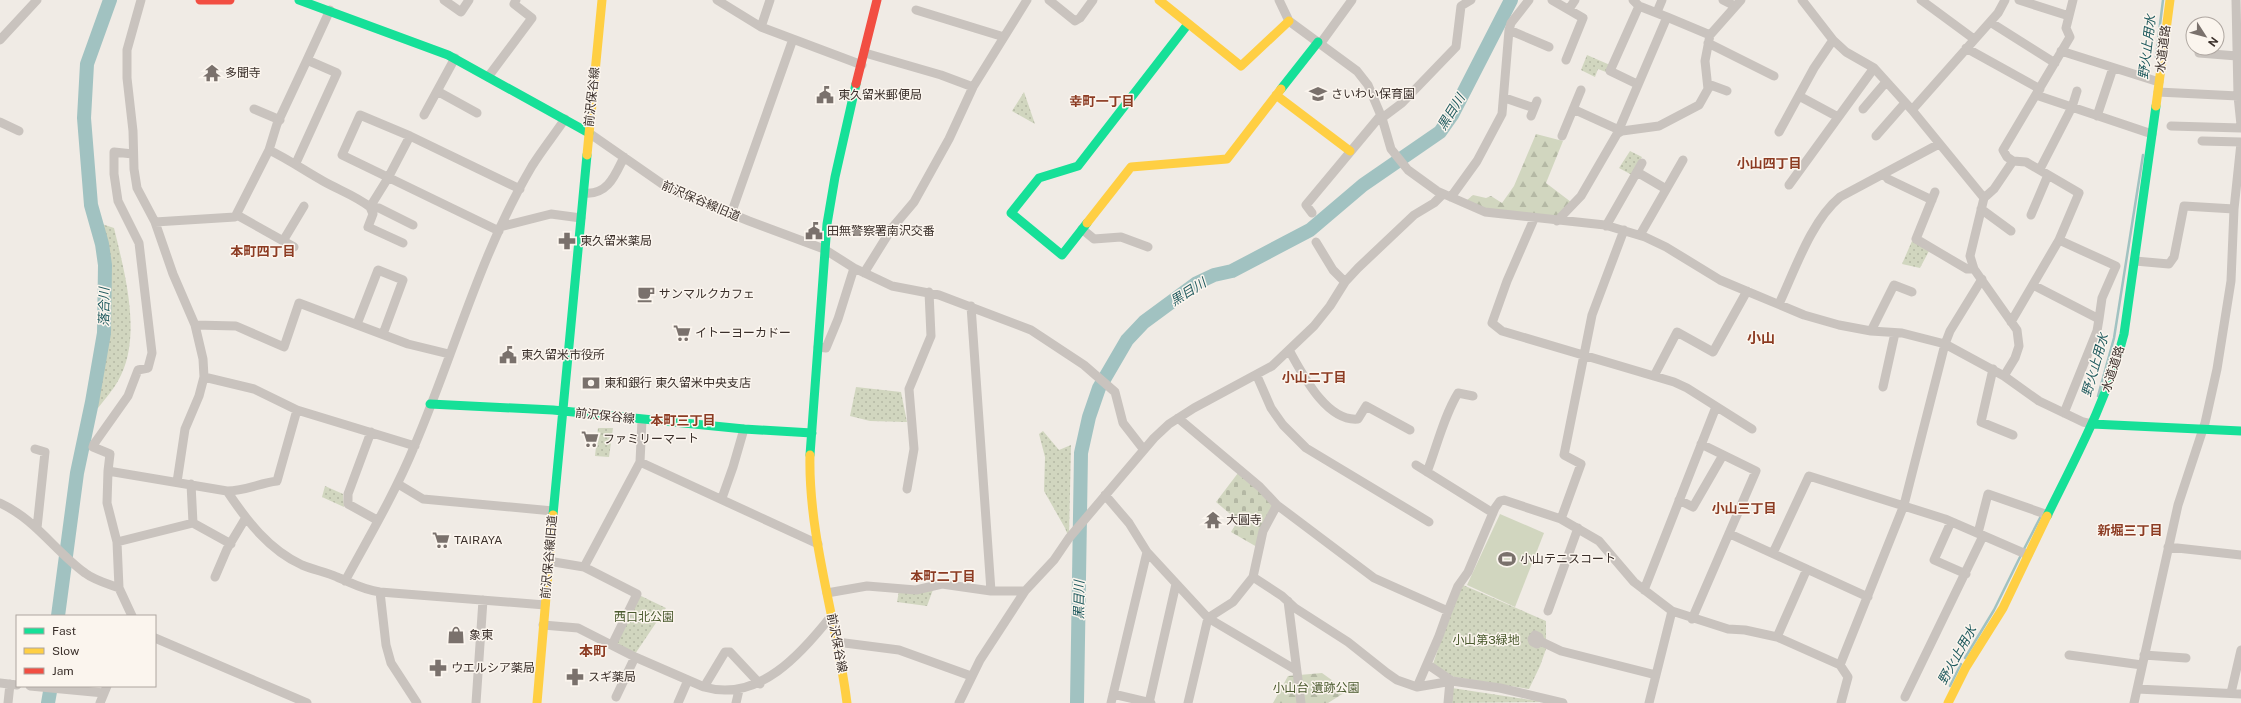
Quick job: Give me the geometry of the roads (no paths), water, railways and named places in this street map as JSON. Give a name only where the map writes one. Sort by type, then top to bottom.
[{"type":"street","points":[[0,40],[37,0]]},
{"type":"street","points":[[141,0],[127,50],[127,78],[137,188],[155,222],[173,274],[195,325],[203,359],[204,376],[199,396],[185,429],[177,482]]},
{"type":"street","points":[[200,0],[230,0]]},
{"type":"street","points":[[299,0],[330,10],[455,58],[589,133]]},
{"type":"street","points":[[444,0],[461,12],[469,0]]},
{"type":"street","points":[[488,77],[532,18],[514,4],[516,0]]},
{"type":"street","name":"前沢保谷線","points":[[602,0],[584,193],[561,411],[744,429],[812,433],[810,472],[818,544],[838,642],[847,703]]},
{"type":"street","points":[[717,0],[761,27],[862,65]]},
{"type":"street","points":[[761,27],[770,0]]},
{"type":"street","points":[[812,433],[824,249],[831,201],[877,0]]},
{"type":"street","points":[[864,273],[892,228],[914,202],[949,139],[973,87],[1027,0]]},
{"type":"street","points":[[1050,0],[1075,21],[1080,18],[1093,0]]},
{"type":"street","points":[[1159,0],[1240,66],[1289,21]]},
{"type":"street","points":[[1279,0],[1289,21],[1357,70],[1368,85],[1381,117],[1391,149],[1407,168],[1447,196],[1485,212],[1534,219],[1606,226],[1624,230],[1666,247],[1720,280],[1822,321],[1871,331],[1925,338],[1945,344],[1993,369],[2039,401],[2092,424],[2241,431]]},
{"type":"street","points":[[1188,24],[1078,166],[1039,178],[1011,213],[1062,254],[1131,167],[1227,159],[1318,42],[1323,40],[1352,0]]},
{"type":"street","points":[[1312,213],[1306,205],[1350,151],[1381,117],[1402,103],[1456,46],[1461,6],[1471,0]]},
{"type":"street","points":[[959,703],[971,676],[990,643],[1025,591],[1054,560],[1069,538],[1162,430],[1178,418],[1215,396],[1257,376],[1272,366],[1323,316],[1345,282],[1414,215],[1447,196],[1488,144],[1502,114],[1509,30],[1511,23],[1529,0]]},
{"type":"street","points":[[1552,0],[1583,18],[1566,60]]},
{"type":"street","points":[[1569,9],[1575,0]]},
{"type":"street","points":[[1657,12],[1662,0]]},
{"type":"street","points":[[1573,109],[1617,132],[1667,123],[1699,104],[1704,97],[1708,84],[1705,61],[1709,39],[1738,3],[1723,0]]},
{"type":"street","points":[[1802,0],[1833,40],[1846,52],[1874,68],[1912,110],[1984,198]]},
{"type":"street","points":[[1921,0],[1974,39]]},
{"type":"street","points":[[1912,110],[1990,22],[2005,0]]},
{"type":"street","points":[[2019,0],[2069,16]]},
{"type":"street","points":[[2011,322],[2059,240],[2079,193],[2026,162],[2012,161],[2007,157],[2003,150],[2070,37],[2066,28],[2073,0]]},
{"type":"street","name":"水道道路","points":[[1948,703],[1966,667],[1997,620],[2092,424],[2119,355],[2135,261],[2148,133],[2158,92],[2155,81],[2170,0]]},
{"type":"street","points":[[2171,126],[2241,126],[2238,96],[2236,0]]},
{"type":"street","points":[[1637,84],[1610,71],[1636,3],[1657,12],[1709,39],[1774,76]]},
{"type":"street","points":[[155,222],[235,218],[268,150],[330,10]]},
{"type":"street","points":[[916,10],[1004,37]]},
{"type":"street","points":[[1557,221],[1581,196],[1623,122],[1637,84],[1667,17]]},
{"type":"street","points":[[1990,22],[2055,63]]},
{"type":"street","points":[[1509,30],[1549,47]]},
{"type":"street","points":[[731,214],[793,39]]},
{"type":"street","points":[[1779,132],[1798,96],[1833,40]]},
{"type":"street","points":[[1966,48],[2038,92],[2072,107],[2148,133]]},
{"type":"street","points":[[2061,51],[2155,81]]},
{"type":"street","points":[[865,53],[942,75],[973,87]]},
{"type":"street","points":[[2225,55],[2237,56]]},
{"type":"street","points":[[424,115],[455,58]]},
{"type":"street","points":[[296,163],[337,73],[307,60]]},
{"type":"street","points":[[1789,186],[1824,134],[1874,68]]},
{"type":"street","points":[[2097,116],[2113,68]]},
{"type":"street","points":[[1863,109],[1886,82]]},
{"type":"street","points":[[1708,84],[1727,91]]},
{"type":"street","points":[[1562,136],[1581,90]]},
{"type":"street","points":[[437,91],[477,113]]},
{"type":"street","points":[[2040,169],[2072,107],[2077,91]]},
{"type":"street","points":[[2158,92],[2238,96]]},
{"type":"street","points":[[1276,95],[1350,151]]},
{"type":"street","points":[[1798,96],[1838,117]]},
{"type":"street","points":[[1504,98],[1534,108]]},
{"type":"street","points":[[1876,136],[1905,103]]},
{"type":"street","points":[[254,109],[280,120]]},
{"type":"street","points":[[520,189],[410,136],[360,115],[342,155],[388,178],[500,229],[551,214],[581,218]]},
{"type":"street","points":[[345,581],[398,484],[415,446],[449,354],[500,229],[540,154],[565,119]]},
{"type":"street","points":[[0,122],[19,130]]},
{"type":"street","name":"前沢保谷線旧道","points":[[589,133],[661,185],[731,214],[824,249],[854,268],[892,286],[929,292],[971,306],[1031,330],[1060,348],[1094,373],[1115,392],[1123,423],[1144,450]]},
{"type":"street","points":[[370,207],[388,178],[410,136]]},
{"type":"street","points":[[2134,703],[2178,505],[2203,430],[2217,369],[2231,281],[2234,209],[2241,143],[2202,141]]},
{"type":"street","points":[[1779,304],[1818,222],[1829,206],[1840,197],[1939,144]]},
{"type":"street","points":[[268,150],[296,163],[309,174],[359,198],[370,207],[373,214],[368,227],[403,243]]},
{"type":"street","points":[[132,615],[119,588],[117,542],[107,503],[110,454],[93,447],[128,396],[138,370],[148,368],[152,353],[139,243],[118,201],[114,174],[114,152],[133,154]]},
{"type":"street","points":[[584,193],[592,194],[609,186],[624,157]]},
{"type":"street","points":[[1640,236],[1683,160]]},
{"type":"street","points":[[2004,376],[2015,358],[2019,346],[2017,330],[1974,269],[1970,256],[1984,198],[1994,189],[2012,161]]},
{"type":"street","points":[[1606,226],[1642,163]]},
{"type":"street","points":[[1637,172],[1666,190]]},
{"type":"street","points":[[1884,174],[1888,179],[1934,196],[1916,239],[1967,268],[1974,269]]},
{"type":"street","points":[[2031,215],[2048,175]]},
{"type":"street","points":[[283,241],[304,206]]},
{"type":"street","points":[[2135,261],[2169,264],[2174,257],[2184,206],[2234,209]]},
{"type":"street","points":[[370,207],[378,208],[412,225]]},
{"type":"street","points":[[1981,209],[2011,231]]},
{"type":"street","points":[[237,215],[294,247]]},
{"type":"street","points":[[1534,219],[1507,281],[1492,323],[1502,331],[1654,376],[1687,388],[1752,429]]},
{"type":"street","points":[[1082,229],[1094,239],[1121,237],[1148,247]]},
{"type":"street","points":[[1561,519],[1580,464],[1564,455],[1584,355],[1598,296],[1624,230]]},
{"type":"street","points":[[2059,240],[2116,266],[2102,298],[2097,331],[2077,384],[2064,413]]},
{"type":"street","points":[[1316,242],[1333,270],[1345,282]]},
{"type":"street","points":[[818,347],[826,348],[838,319],[854,268]]},
{"type":"street","points":[[357,324],[378,270],[403,280],[383,334]]},
{"type":"street","points":[[1840,665],[1904,505],[1945,344],[1950,330],[1982,279]]},
{"type":"street","points":[[1871,331],[1894,284],[1912,292]]},
{"type":"street","points":[[2033,285],[2099,319]]},
{"type":"street","points":[[1654,376],[1677,332],[1713,352],[1748,291]]},
{"type":"street","points":[[907,489],[914,448],[909,390],[931,336],[929,292]]},
{"type":"street","points":[[195,325],[236,326],[284,347],[299,303],[408,344],[449,354]]},
{"type":"street","points":[[971,306],[991,591]]},
{"type":"street","points":[[1883,387],[1895,333]]},
{"type":"street","points":[[1289,350],[1314,393],[1330,409],[1353,420],[1358,420],[1366,406],[1410,430]]},
{"type":"street","points":[[1993,369],[1980,422],[2013,435]]},
{"type":"street","points":[[204,376],[254,389],[297,410],[415,446]]},
{"type":"street","points":[[1257,376],[1271,408],[1283,425],[1306,448],[1429,522]]},
{"type":"street","points":[[1427,472],[1447,419],[1449,408],[1458,393],[1473,396]]},
{"type":"street","points":[[430,404],[561,411]]},
{"type":"street","points":[[1644,590],[1678,500],[1716,407]]},
{"type":"street","points":[[108,470],[227,491],[248,489],[277,481],[297,410]]},
{"type":"street","name":"前沢保谷線旧道","points":[[537,703],[561,411]]},
{"type":"street","points":[[1178,418],[1260,487],[1277,505],[1374,578],[1448,611]]},
{"type":"street","points":[[584,567],[640,462],[642,420]]},
{"type":"street","points":[[722,498],[734,467],[744,429]]},
{"type":"street","points":[[371,432],[348,494],[348,504],[378,520]]},
{"type":"street","points":[[1692,618],[1730,534],[1756,471],[1701,444]]},
{"type":"street","points":[[35,449],[45,452],[37,528]]},
{"type":"street","points":[[1678,500],[1693,506],[1723,455]]},
{"type":"street","points":[[640,462],[722,498],[818,544]]},
{"type":"street","points":[[1416,464],[1493,513]]},
{"type":"street","points":[[1773,554],[1809,476],[1904,505],[1951,522],[2028,555]]},
{"type":"street","points":[[191,484],[193,523]]},
{"type":"street","points":[[398,484],[424,499],[553,511]]},
{"type":"street","points":[[227,491],[245,519],[268,542],[301,564],[361,588],[380,592],[544,605]]},
{"type":"street","points":[[1905,697],[1966,574],[1980,535],[1988,494],[2048,515]]},
{"type":"street","points":[[1106,496],[1129,523],[1147,552],[1208,618],[1296,670]]},
{"type":"street","points":[[1416,687],[1427,664],[1458,586],[1468,572],[1497,503],[1504,500],[1561,519],[1599,541],[1634,582],[1672,611],[1728,630],[1745,630],[1777,637],[1840,665],[1848,677],[1841,703]]},
{"type":"street","points":[[0,503],[18,513],[37,528],[86,574],[119,588]]},
{"type":"street","points":[[1188,703],[1208,618],[1233,602],[1253,577],[1263,531],[1277,505]]},
{"type":"street","points":[[215,577],[230,544],[245,519]]},
{"type":"street","points":[[1951,522],[1934,560],[1966,574]]},
{"type":"street","points":[[117,542],[193,523],[230,544]]},
{"type":"street","points":[[1548,610],[1578,528]]},
{"type":"street","points":[[1730,534],[1868,597]]},
{"type":"street","points":[[2168,547],[2241,555]]},
{"type":"street","points":[[1111,703],[1147,552]]},
{"type":"street","points":[[548,561],[584,567],[637,594],[612,645]]},
{"type":"street","points":[[1777,637],[1808,569]]},
{"type":"street","points":[[1253,577],[1288,601],[1295,608],[1348,642],[1397,680],[1416,687],[1451,681],[1500,688],[1563,703]]},
{"type":"street","points":[[827,593],[867,586],[916,590],[942,584],[991,591],[1025,591]]},
{"type":"street","points":[[1113,694],[1150,703],[1176,584]]},
{"type":"street","points":[[380,592],[386,645],[391,663],[417,703]]},
{"type":"street","points":[[476,703],[483,600]]},
{"type":"street","points":[[1288,601],[1301,703]]},
{"type":"street","points":[[1649,703],[1672,611]]},
{"type":"street","points":[[543,625],[578,628],[636,657],[714,691],[739,690],[760,684],[779,673],[813,639],[832,615]]},
{"type":"street","points":[[156,638],[291,700],[307,703]]},
{"type":"street","points":[[838,642],[899,650],[971,676]]},
{"type":"street","points":[[1540,642],[1561,651],[1656,675]]},
{"type":"street","points":[[2231,693],[2241,650]]},
{"type":"street","points":[[704,687],[725,652],[730,652],[760,684]]},
{"type":"street","points":[[2069,655],[2142,665]]},
{"type":"street","points":[[2144,655],[2186,658]]},
{"type":"street","points":[[616,697],[636,657]]},
{"type":"street","points":[[1427,664],[1451,681]]},
{"type":"street","points":[[678,703],[688,680]]},
{"type":"street","points":[[1448,703],[1451,681]]},
{"type":"street","points":[[0,684],[14,685],[8,703]]},
{"type":"street","points":[[41,687],[106,690],[100,703]]},
{"type":"street","points":[[2137,689],[2241,694]]},
{"type":"street","points":[[736,703],[739,690]]},
{"type":"waterway","name":"落合川","points":[[58,615],[77,473],[92,402],[104,333],[105,265],[102,244],[91,205],[84,118],[87,64],[110,0]]},
{"type":"waterway","name":"黒目川","points":[[1077,703],[1081,453],[1089,417],[1099,388],[1127,340],[1144,322],[1197,283],[1214,275],[1232,271],[1310,230],[1363,185],[1440,132],[1452,115],[1511,0]]},
{"type":"waterway","name":"野火止用水","points":[[2156,57],[2163,0]]},
{"type":"waterway","name":"野火止用水","points":[[2098,396],[2114,338],[2143,155]]},
{"type":"waterway","name":"野火止用水","points":[[2023,551],[2041,516]]},
{"type":"waterway","name":"野火止用水","points":[[1965,658],[1994,610],[2021,555]]},
{"type":"waterway","name":"野火止用水","points":[[1950,686],[1961,664]]},
{"type":"waterway","name":"落合川","points":[[48,703],[51,687]]},
{"type":"place","name":"多聞寺","points":[[212,73]]},
{"type":"place","name":"さいわい保育園","points":[[1318,94]]},
{"type":"place","name":"東久留米郵便局","points":[[825,95]]},
{"type":"place","name":"田無警察署南沢交番","points":[[814,231]]},
{"type":"place","name":"東久留米薬局","points":[[567,241]]},
{"type":"place","name":"サンマルクカフェ","points":[[646,294]]},
{"type":"place","name":"イトーヨーカドー","points":[[682,333]]},
{"type":"place","name":"東久留米市役所","points":[[508,355]]},
{"type":"place","name":"東和銀行 東久留米中央支店","points":[[591,383]]},
{"type":"place","name":"ファミリーマート","points":[[590,439]]},
{"type":"place","name":"大圓寺","points":[[1213,520]]},
{"type":"place","name":"TAIRAYA","points":[[441,540]]},
{"type":"place","name":"小山テニスコート","points":[[1507,559]]},
{"type":"place","name":"象東","points":[[456,635]]},
{"type":"place","name":"ウエルシア薬局","points":[[438,668]]},
{"type":"place","name":"スギ薬局","points":[[575,677]]},
{"type":"district","name":"幸町一丁目","points":[[1102,101]]},
{"type":"district","name":"小山四丁目","points":[[1769,163]]},
{"type":"district","name":"本町四丁目","points":[[263,251]]},
{"type":"district","name":"小山","points":[[1761,338]]},
{"type":"district","name":"小山二丁目","points":[[1314,377]]},
{"type":"district","name":"本町三丁目","points":[[683,420]]},
{"type":"district","name":"小山三丁目","points":[[1744,508]]},
{"type":"district","name":"新堀三丁目","points":[[2130,530]]},
{"type":"district","name":"本町二丁目","points":[[943,576]]},
{"type":"district","name":"本町","points":[[593,651]]},
{"type":"park label","name":"西口北公園","points":[[644,617]]},
{"type":"park label","name":"小山第3緑地","points":[[1486,640]]},
{"type":"park label","name":"小山台 遺跡公園","points":[[1316,688]]}]
